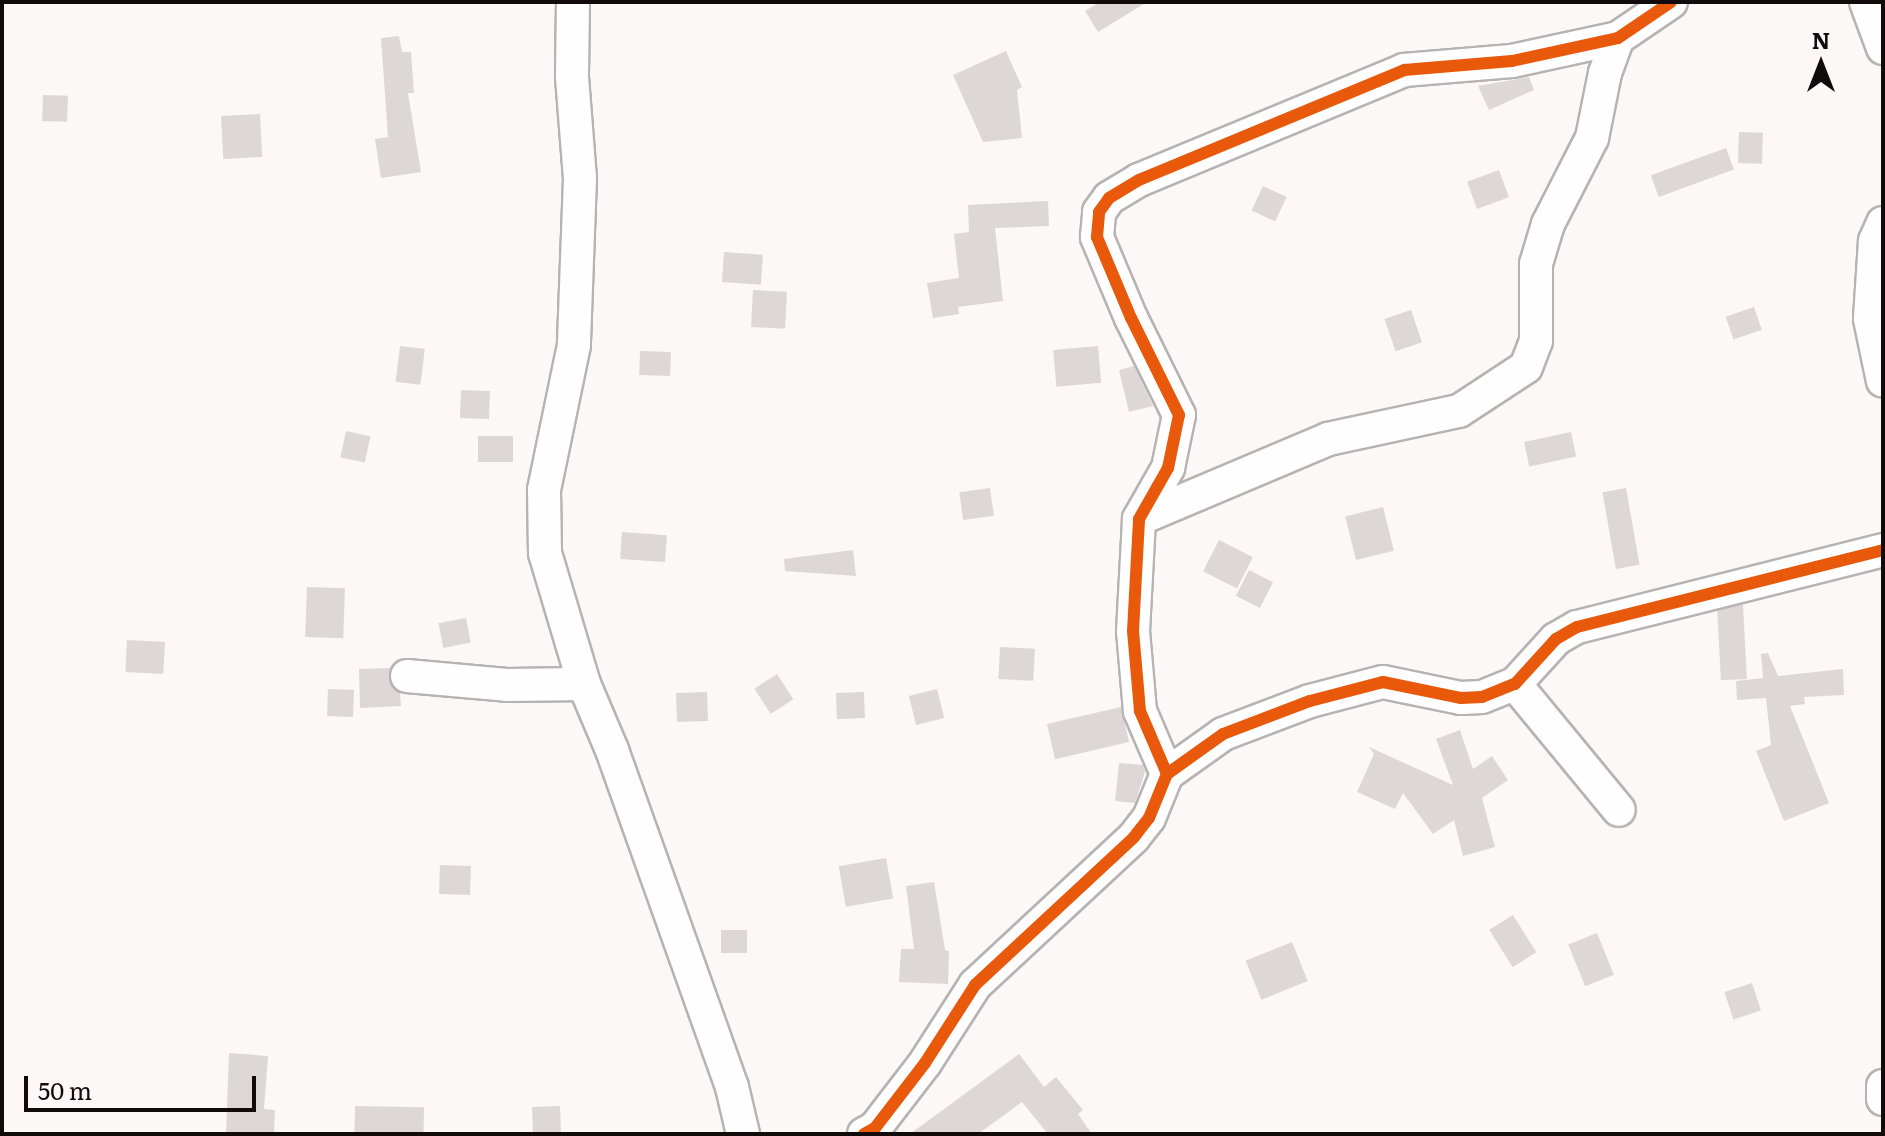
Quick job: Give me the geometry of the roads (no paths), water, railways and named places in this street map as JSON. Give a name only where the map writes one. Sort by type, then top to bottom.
[{"type":"street","points":[[573,2],[572,77],[580,178],[574,345],[544,490],[545,553],[584,684],[612,750],[732,1087],[743,1134]]},
{"type":"street","points":[[1167,774],[1140,711],[1133,631],[1139,519],[1168,468],[1179,415],[1131,318],[1097,237],[1099,212],[1109,198],[1139,180],[1404,70],[1512,61],[1618,38],[1671,2]]},
{"type":"street","points":[[1866,2],[1883,48]]},
{"type":"street","points":[[1139,519],[1328,439],[1459,411],[1526,367],[1536,341],[1536,264],[1548,224],[1592,138],[1605,73],[1618,38]]},
{"type":"street","points":[[1883,223],[1875,241],[1870,319],[1883,381]]},
{"type":"street","points":[[864,1134],[875,1128],[925,1063],[975,985],[1134,837],[1149,818],[1167,774],[1191,754],[1245,724],[1348,690],[1383,682],[1461,698],[1482,697],[1515,684],[1556,639],[1577,627],[1883,550]]},
{"type":"street","points":[[407,676],[507,685],[584,684]]},
{"type":"street","points":[[1515,684],[1619,810]]},
{"type":"street","points":[[1883,1086],[1883,1099]]}]
